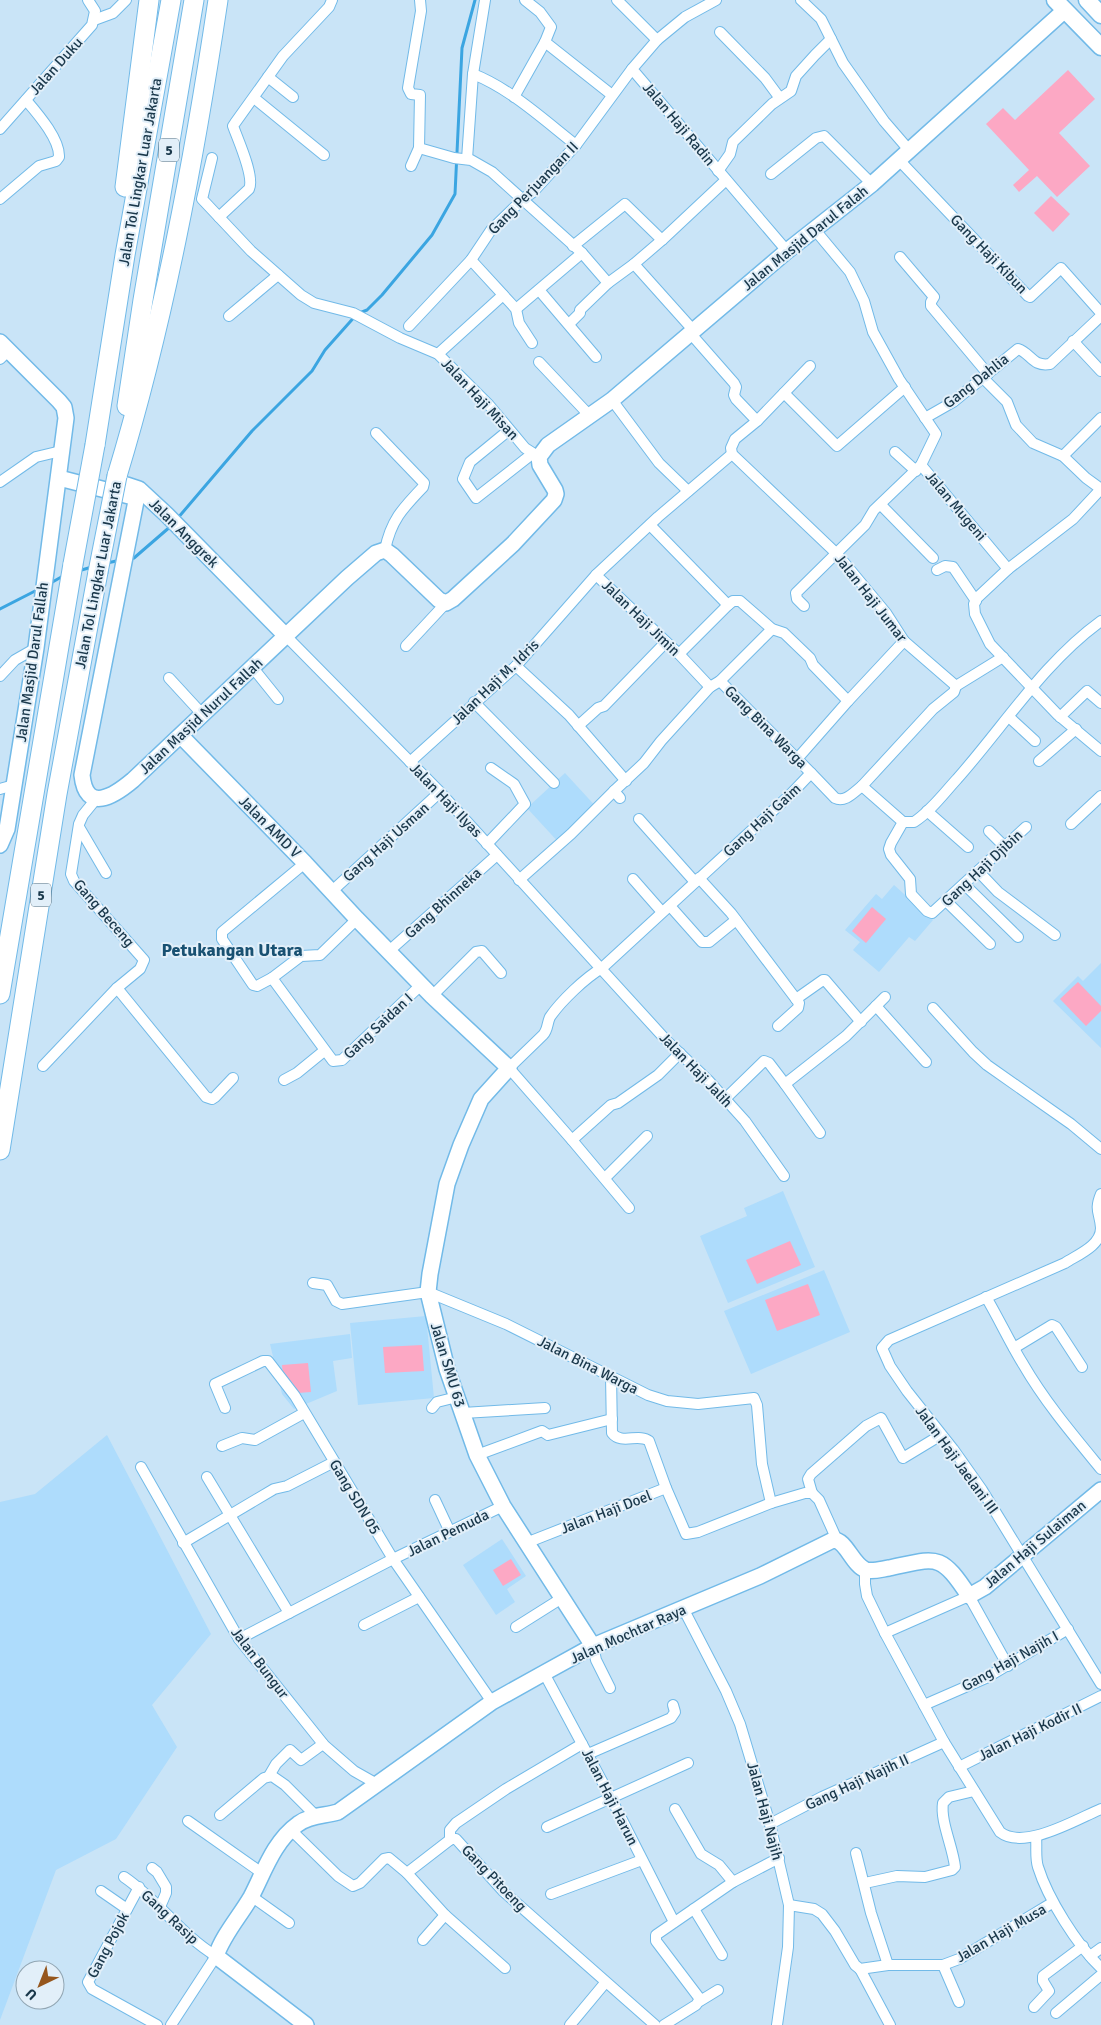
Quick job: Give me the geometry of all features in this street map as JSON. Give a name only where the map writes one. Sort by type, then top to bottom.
[{"type":"highway","points":[[125,255],[120,231],[149,0]]},
{"type":"highway","name":"Jalan Tol Lingkar Luar Jakarta","points":[[0,994],[95,445],[125,255],[171,0]]},
{"type":"highway","name":"Jalan Tol Lingkar Luar Jakarta","points":[[0,1150],[57,794],[117,476],[143,300],[194,0]]},
{"type":"highway","points":[[117,476],[147,372],[187,183],[218,0]]},
{"type":"main road","points":[[1087,0],[1101,15]]},
{"type":"main road","points":[[1060,5],[1101,47]]},
{"type":"street","points":[[88,0],[95,11],[94,20],[113,13],[126,0]]},
{"type":"street","points":[[219,217],[249,189],[252,183],[234,126],[237,118],[254,98],[283,56],[329,7],[332,0]]},
{"type":"street","points":[[411,166],[420,148],[420,95],[411,94],[408,88],[421,12],[420,0]]},
{"type":"street","points":[[461,159],[485,0]]},
{"type":"street","points":[[514,96],[552,28],[540,12],[526,0]]},
{"type":"street","points":[[617,0],[657,40]]},
{"type":"street","name":"Jalan Haji Radin","points":[[716,0],[686,17],[657,40],[632,69],[787,251]]},
{"type":"street","points":[[801,0],[820,19],[843,63],[884,121],[904,154]]},
{"type":"street","name":"Jalan Masjid Darul Falah","points":[[536,456],[548,445],[612,400],[787,251],[872,184],[1060,5]]},
{"type":"street","name":"Jalan Duku","points":[[0,129],[92,25],[94,20]]},
{"type":"street","points":[[720,32],[765,78],[779,97]]},
{"type":"street","points":[[718,171],[730,154],[733,142],[779,97],[782,98],[791,90],[796,76],[831,39]]},
{"type":"street","points":[[545,42],[612,95]]},
{"type":"street","name":"Gang Perjuangan II","points":[[409,326],[471,260],[491,230],[523,199],[533,192],[576,144],[632,69]]},
{"type":"street","points":[[473,74],[486,79],[514,96],[576,144]]},
{"type":"street","points":[[268,78],[293,97]]},
{"type":"street","points":[[254,98],[324,156]]},
{"type":"street","points":[[0,199],[42,164],[56,161],[59,157],[55,143],[45,124],[26,100]]},
{"type":"street","points":[[771,174],[816,138],[824,136],[872,184]]},
{"type":"street","points":[[420,148],[478,163],[492,172],[582,253],[608,283]]},
{"type":"street","name":"Gang Haji Kibun","points":[[904,154],[1028,296],[1030,297],[1061,268],[1101,314]]},
{"type":"street","name":"Jalan Haji Misan","points":[[212,158],[202,199],[251,251],[301,295],[314,303],[353,313],[366,321],[438,354],[479,394],[509,430],[536,456]]},
{"type":"street","points":[[569,324],[583,307],[608,283],[662,240],[726,180]]},
{"type":"street","points":[[573,246],[625,204],[662,240]]},
{"type":"street","name":"Jalan Mugeni","points":[[815,230],[850,272],[864,300],[873,332],[905,387],[936,434],[918,468],[1008,569]]},
{"type":"street","points":[[516,310],[582,253]]},
{"type":"street","points":[[900,257],[934,298],[931,306],[1007,402],[1016,425],[1033,442],[1063,456],[1086,478],[1101,489],[1073,519],[1008,569],[974,604],[976,614],[990,644],[1060,718],[1076,729],[1101,752]]},
{"type":"street","points":[[471,260],[516,310],[519,323],[532,342]]},
{"type":"street","points":[[634,264],[734,383],[736,387],[734,397],[756,420]]},
{"type":"street","points":[[228,316],[278,275]]},
{"type":"street","points":[[539,290],[596,357]]},
{"type":"street","points":[[438,354],[503,295]]},
{"type":"street","points":[[1101,314],[1073,341],[1101,371]]},
{"type":"street","name":"Gang Dahlia","points":[[925,418],[953,402],[1018,349],[1023,351],[1034,362],[1049,365],[1073,341]]},
{"type":"street","name":"Jalan Masjid Darul Fallah","points":[[0,844],[7,829],[7,787],[36,648],[66,418],[64,407],[3,350]]},
{"type":"street","points":[[539,362],[590,416]]},
{"type":"street","points":[[732,454],[735,439],[810,366]]},
{"type":"street","points":[[784,393],[837,446],[905,387]]},
{"type":"street","points":[[612,400],[659,463],[688,491]]},
{"type":"street","points":[[1063,456],[1101,418]]},
{"type":"street","points":[[406,646],[446,603],[453,599],[513,544],[554,500],[555,490],[536,456],[476,498],[463,479],[470,462],[509,430]]},
{"type":"street","points":[[376,433],[424,482],[423,487],[398,514],[392,524],[385,550],[439,600],[446,603]]},
{"type":"street","points":[[0,482],[36,458],[61,451]]},
{"type":"street","points":[[804,606],[797,599],[796,593],[865,525],[874,510],[918,468],[895,452]]},
{"type":"street","name":"Jalan Haji Jimin","points":[[710,687],[679,654],[596,575],[650,524],[732,454]]},
{"type":"street","name":"Jalan Haji Jumar","points":[[732,454],[837,554],[886,613],[904,641],[956,686]]},
{"type":"street","points":[[59,474],[133,497],[136,501],[82,775],[83,785],[88,793],[96,799]]},
{"type":"street","name":"Jalan Anggrek","points":[[59,474],[139,489],[167,514],[286,636]]},
{"type":"street","points":[[881,505],[933,558]]},
{"type":"street","points":[[650,524],[728,605]]},
{"type":"street","name":"Jalan Masjid Nurul Fallah","points":[[96,799],[111,796],[122,790],[204,715],[347,578],[376,553],[385,550]]},
{"type":"street","points":[[938,570],[945,566],[953,567],[976,601]]},
{"type":"street","name":"Jalan Haji M. Idris","points":[[410,762],[474,702],[516,666],[596,575]]},
{"type":"street","points":[[679,654],[728,605],[740,601],[772,629],[784,633],[810,658],[813,664],[848,701]]},
{"type":"street","points":[[1003,658],[956,686],[954,692],[933,709],[862,786],[903,822],[914,822],[927,811],[975,759],[1032,689],[1078,638],[1101,621]]},
{"type":"street","points":[[519,880],[617,795],[626,782],[710,687],[720,681],[772,629]]},
{"type":"street","name":"Jalan Haji Ilyas","points":[[286,636],[440,792],[602,968]]},
{"type":"street","points":[[797,759],[904,641]]},
{"type":"street","points":[[578,726],[598,708],[604,706],[666,642]]},
{"type":"street","points":[[0,676],[15,660],[36,648]]},
{"type":"street","points":[[516,666],[569,715],[626,782]]},
{"type":"street","points":[[253,668],[278,700]]},
{"type":"street","points":[[169,678],[204,715]]},
{"type":"street","name":"Gang Bina Warga","points":[[720,681],[811,773]]},
{"type":"street","points":[[1060,718],[1086,691],[1101,703]]},
{"type":"street","points":[[474,702],[554,784]]},
{"type":"street","points":[[1009,717],[1035,741]]},
{"type":"street","points":[[1039,760],[1076,729]]},
{"type":"street","name":"Jalan AMD V","points":[[181,736],[305,862],[426,990],[509,1068]]},
{"type":"street","points":[[487,844],[525,804],[514,784],[492,768]]},
{"type":"street","name":"Gang Haji Gaim","points":[[509,1068],[547,1031],[551,1016],[584,980],[602,968],[790,795],[811,773],[839,800],[851,795],[862,786]]},
{"type":"street","name":"Gang Haji Usman","points":[[332,892],[440,792]]},
{"type":"street","points":[[1072,824],[1101,796]]},
{"type":"street","name":"Gang Beceng","points":[[43,1066],[117,988],[140,969],[144,960],[72,877],[71,871],[79,827],[83,815],[96,799]]},
{"type":"street","points":[[927,811],[968,846]]},
{"type":"street","points":[[638,819],[736,920],[799,1003],[798,1008],[778,1026]]},
{"type":"street","name":"Gang Haji Djibin","points":[[903,822],[889,849],[891,855],[910,879],[911,894],[930,913],[935,912],[1026,827]]},
{"type":"street","points":[[79,827],[106,873]]},
{"type":"street","points":[[989,831],[1005,847]]},
{"type":"street","name":"Gang Bhinneka","points":[[389,951],[497,856]]},
{"type":"street","points":[[305,862],[222,932],[222,939],[253,985],[256,986],[272,978],[301,956],[320,955],[357,919]]},
{"type":"street","points":[[978,871],[998,892],[1055,935]]},
{"type":"street","points":[[633,879],[702,942],[709,942],[736,920]]},
{"type":"street","points":[[964,884],[1018,937]]},
{"type":"street","points":[[946,901],[990,944]]},
{"type":"street","name":"Gang Saidan I","points":[[324,1051],[333,1062],[342,1060],[426,990],[476,952],[482,951],[486,954],[501,972]]},
{"type":"street","name":"Jalan Haji Jalih","points":[[602,968],[680,1053],[725,1098],[745,1121],[784,1176]]},
{"type":"street","points":[[272,978],[324,1051],[297,1073],[284,1080]]},
{"type":"street","points":[[796,999],[825,980],[860,1022]]},
{"type":"street","points":[[117,988],[209,1099],[215,1097],[233,1078]]},
{"type":"street","points":[[786,1084],[860,1022],[884,997]]},
{"type":"street","points":[[876,1006],[926,1062]]},
{"type":"street","points":[[934,1008],[987,1065],[1071,1124],[1101,1149]]},
{"type":"street","points":[[572,1140],[611,1104],[618,1103],[651,1080],[680,1053]]},
{"type":"street","points":[[725,1098],[764,1061],[769,1063],[786,1084],[820,1133]]},
{"type":"street","points":[[509,1068],[629,1208]]},
{"type":"street","name":"Jalan SMU 63","points":[[509,1068],[482,1099],[461,1145],[447,1184],[428,1292],[440,1343],[477,1455],[503,1506],[526,1544],[593,1646]]},
{"type":"street","points":[[605,1178],[647,1136]]},
{"type":"street","points":[[1101,1194],[1096,1206],[1101,1228],[1099,1242],[1065,1263],[986,1297],[1022,1364],[1061,1420],[1101,1469]]},
{"type":"street","points":[[313,1283],[327,1285],[336,1301],[342,1304],[428,1292]]},
{"type":"street","name":"Jalan Bina Warga","points":[[428,1292],[506,1324],[648,1395],[683,1404],[754,1398],[757,1405],[762,1464],[771,1503]]},
{"type":"street","name":"Jalan Haji Jaelani III","points":[[986,1297],[885,1343],[882,1348],[890,1366],[906,1391],[982,1490],[1101,1684]]},
{"type":"street","points":[[1014,1348],[1052,1325],[1056,1327],[1082,1367]]},
{"type":"street","name":"Gang SDN 05","points":[[225,1408],[215,1384],[266,1360],[295,1396],[393,1559],[492,1702]]},
{"type":"street","points":[[611,1376],[612,1433],[615,1437],[645,1438],[650,1441],[666,1488]]},
{"type":"street","points":[[432,1408],[437,1402],[457,1397]]},
{"type":"street","points":[[463,1413],[545,1408]]},
{"type":"street","points":[[222,1446],[242,1438],[256,1440],[304,1413]]},
{"type":"street","points":[[941,1435],[903,1458],[881,1418],[866,1426],[810,1474],[808,1480],[812,1493],[819,1500],[838,1540],[854,1561],[865,1570],[865,1584],[868,1596],[884,1633],[944,1742],[1000,1832],[1010,1838],[1036,1836],[1101,1809]]},
{"type":"street","points":[[477,1455],[542,1431],[548,1435],[612,1419]]},
{"type":"street","points":[[183,1543],[274,1489],[287,1486],[334,1462]]},
{"type":"street","name":"Jalan Bungur","points":[[140,1467],[239,1639],[323,1744],[354,1771],[377,1784]]},
{"type":"street","points":[[207,1477],[289,1613]]},
{"type":"street","name":"Jalan Haji Doel","points":[[526,1544],[666,1488],[687,1534],[771,1503],[812,1493]]},
{"type":"street","name":"Jalan Haji Sulaiman","points":[[865,1570],[878,1570],[933,1560],[939,1561],[946,1566],[969,1596],[985,1587],[1101,1490]]},
{"type":"street","points":[[435,1500],[450,1532]]},
{"type":"street","name":"Jalan Pemuda","points":[[239,1639],[393,1559],[503,1506]]},
{"type":"street","name":"Jalan Mochtar Raya","points":[[216,1956],[275,1850],[299,1823],[314,1815],[338,1812],[492,1702],[593,1646],[684,1610],[760,1576],[833,1540],[838,1540]]},
{"type":"street","points":[[884,1633],[969,1596],[1008,1666]]},
{"type":"street","points":[[364,1625],[419,1597]]},
{"type":"street","points":[[516,1627],[562,1598]]},
{"type":"street","name":"Jalan Haji Najih","points":[[684,1610],[726,1691],[740,1724],[770,1824],[789,1905],[788,1947],[777,2025]]},
{"type":"street","name":"Gang Haji Najih I","points":[[924,1705],[986,1678],[1068,1629]]},
{"type":"street","points":[[593,1646],[596,1660],[610,1688]]},
{"type":"street","name":"Jalan Haji Harun","points":[[544,1673],[611,1798],[674,1922]]},
{"type":"street","name":"Jalan Haji Kodir II","points":[[959,1767],[1101,1696]]},
{"type":"street","points":[[588,1754],[671,1718],[675,1712],[673,1705]]},
{"type":"street","name":"Gang Haji Najih II","points":[[770,1824],[944,1742]]},
{"type":"street","points":[[220,1815],[269,1776],[276,1764],[290,1750],[301,1760],[323,1744]]},
{"type":"street","points":[[450,1840],[450,1830],[456,1823],[506,1789],[582,1744]]},
{"type":"street","points":[[548,1827],[688,1763]]},
{"type":"street","points":[[269,1776],[275,1777],[285,1785],[314,1815]]},
{"type":"street","points":[[865,1884],[897,1876],[925,1877],[952,1870],[955,1867],[954,1854],[944,1818],[943,1802],[949,1797],[974,1791]]},
{"type":"street","points":[[675,1810],[701,1854],[719,1865],[733,1882]]},
{"type":"street","points":[[188,1821],[262,1873]]},
{"type":"street","points":[[291,1830],[338,1876],[353,1886],[360,1883],[386,1858],[393,1861],[407,1873],[445,1915],[505,1968]]},
{"type":"street","points":[[1036,1836],[1038,1866],[1052,1903],[1082,1946],[1101,1968]]},
{"type":"street","name":"Gang Pitoeng","points":[[407,1873],[450,1840],[456,1839],[503,1891],[582,1959],[605,1983]]},
{"type":"street","points":[[856,1853],[871,1913],[888,1965]]},
{"type":"street","points":[[700,2001],[655,1940],[656,1935],[733,1882],[778,1858]]},
{"type":"street","points":[[551,1894],[642,1860]]},
{"type":"street","points":[[152,1868],[157,1872],[166,1887],[166,1893],[160,1907]]},
{"type":"street","name":"Gang Rasip","points":[[124,1877],[139,1887],[185,1932],[216,1956]]},
{"type":"street","name":"Gang Pojok","points":[[139,1887],[88,1982],[92,1989],[157,2025]]},
{"type":"street","points":[[101,1890],[127,1909]]},
{"type":"street","points":[[251,1896],[289,1923]]},
{"type":"street","name":"Jalan Haji Musa","points":[[860,1969],[888,1965],[944,1965],[959,1959],[1052,1903]]},
{"type":"street","points":[[789,1905],[814,1909],[822,1914],[855,1965],[860,1969],[890,2025]]},
{"type":"street","points":[[694,1909],[722,1955]]},
{"type":"street","points":[[423,1940],[445,1915]]},
{"type":"street","points":[[1034,2007],[1049,1992],[1043,1981],[1044,1976],[1082,1946]]},
{"type":"street","points":[[1090,1956],[1101,1948]]},
{"type":"street","points":[[171,2025],[216,1956],[306,2025]]},
{"type":"street","points":[[944,1965],[959,2002]]},
{"type":"street","points":[[1056,2013],[1101,1975]]},
{"type":"street","points":[[570,2025],[605,1983],[655,2025]]},
{"type":"street","points":[[664,2025],[718,1990]]},
{"type":"shaded area","points":[[1068,70],[1095,99],[1059,133],[1090,166],[1057,197],[1037,176],[1019,192],[1013,185],[1029,170],[986,124],[1003,108],[1015,120]]},
{"type":"shaded area","points":[[1051,196],[1070,214],[1053,232],[1034,213]]},
{"type":"shaded area","points":[[565,773],[599,810],[561,845],[527,808]]},
{"type":"shaded area","points":[[894,885],[933,920],[915,941],[909,937],[879,972],[853,950],[860,942],[845,930],[876,894],[882,899]]},
{"type":"shaded area","points":[[872,907],[886,919],[866,943],[852,931]]},
{"type":"shaded area","points":[[1101,963],[1101,1048],[1053,1001],[1078,976],[1083,981]]},
{"type":"shaded area","points":[[1078,982],[1101,1006],[1101,1011],[1086,1026],[1060,999]]},
{"type":"shaded area","points":[[783,1191],[815,1267],[728,1303],[700,1236],[747,1216],[744,1208]]},
{"type":"shaded area","points":[[790,1241],[801,1265],[757,1284],[746,1260]]},
{"type":"shaded area","points":[[824,1270],[850,1332],[751,1374],[724,1311]]},
{"type":"shaded area","points":[[808,1284],[820,1315],[777,1331],[765,1300]]},
{"type":"shaded area","points":[[426,1316],[434,1398],[358,1405],[350,1323]]},
{"type":"shaded area","points":[[350,1334],[352,1358],[333,1361],[337,1391],[294,1409],[282,1394],[270,1344]]},
{"type":"shaded area","points":[[422,1345],[424,1371],[385,1373],[383,1347]]},
{"type":"shaded area","points":[[308,1363],[311,1392],[285,1394],[282,1365]]},
{"type":"shaded area","points":[[107,1435],[211,1634],[152,1705],[177,1747],[116,1839],[56,1870],[22,1960],[15,1960],[15,1980],[0,2020],[0,1502],[35,1494]]},
{"type":"shaded area","points":[[502,1539],[526,1576],[507,1589],[515,1602],[496,1615],[463,1565]]},
{"type":"shaded area","points":[[511,1559],[521,1575],[503,1586],[493,1570]]},
{"type":"waterway","points":[[177,519],[252,431],[312,371],[325,350],[357,314],[367,310],[382,295],[432,235],[455,194],[462,48],[475,0]]},
{"type":"waterway","points":[[129,559],[134,558],[171,526]]},
{"type":"waterway","points":[[107,563],[121,560]]},
{"type":"waterway","points":[[78,571],[92,567]]},
{"type":"waterway","points":[[49,584],[63,576]]},
{"type":"waterway","points":[[0,609],[39,589]]},
{"type":"district","name":"Petukangan Utara","points":[[232,950]]}]
